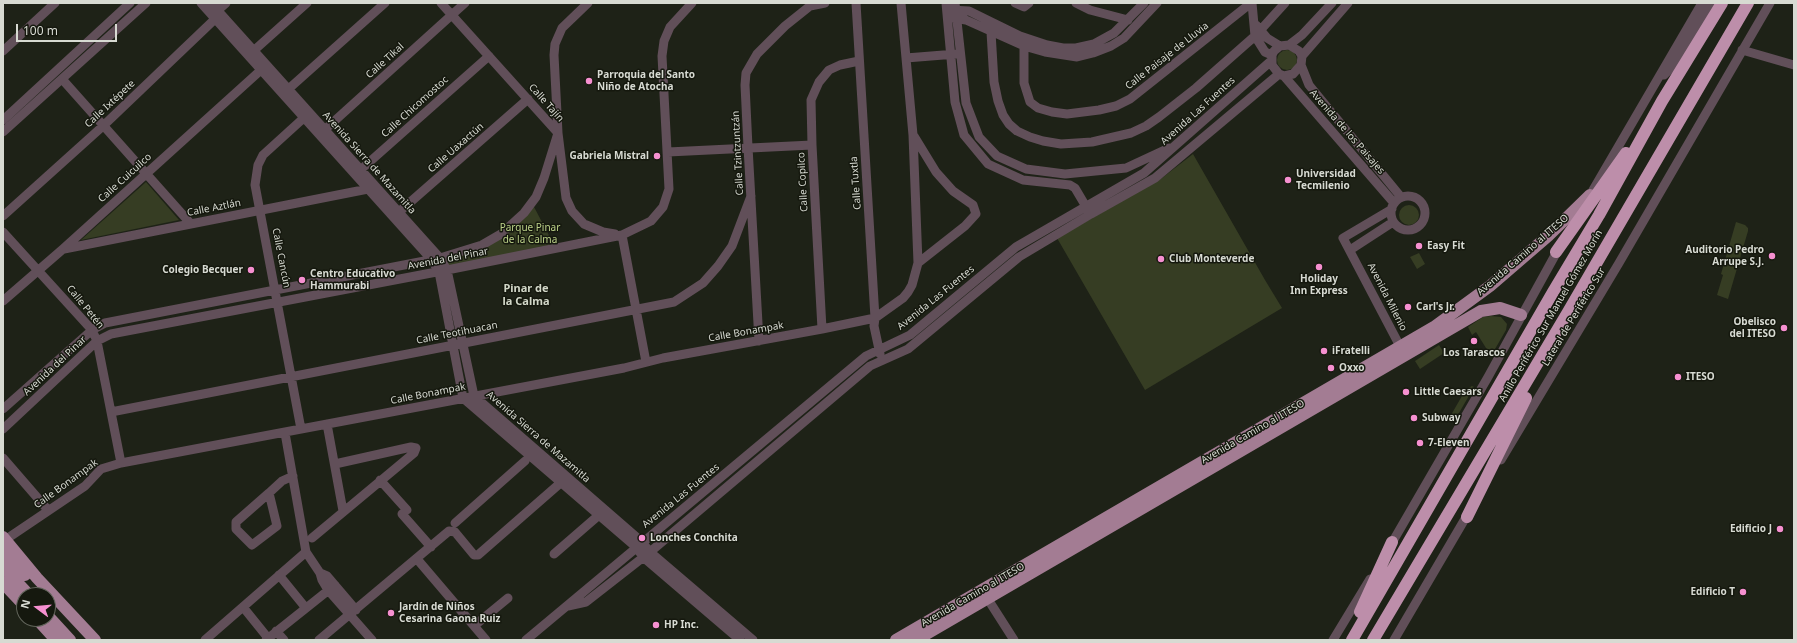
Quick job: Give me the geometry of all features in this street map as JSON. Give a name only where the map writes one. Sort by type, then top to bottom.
[{"type":"highway","name":"Anillo Periférico Sur Manuel Gómez Morín","points":[[1352,640],[1599,215],[1662,101],[1722,3]]},
{"type":"highway","name":"Anillo Periférico Sur Manuel Gómez Morín","points":[[1373,640],[1568,312],[1748,3]]},
{"type":"highway","points":[[1556,252],[1662,101]]},
{"type":"highway","points":[[1467,517],[1568,312]]},
{"type":"highway","points":[[1347,640],[1392,542]]},
{"type":"main road","name":"Avenida Camino al ITESO","points":[[1402,351],[1490,286],[1548,236],[1590,195]]},
{"type":"main road","name":"Avenida Camino al ITESO","points":[[896,640],[986,593],[1402,351],[1481,311],[1500,308],[1521,315]]},
{"type":"main road","points":[[4,543],[37,587]]},
{"type":"main road","points":[[4,543],[42,587]]},
{"type":"main road","points":[[3,567],[22,587]]},
{"type":"main road","points":[[3,583],[16,597]]},
{"type":"main road","name":"Avenida Camino al ITESO","points":[[916,640],[986,593]]},
{"type":"main road","points":[[56,603],[95,640]]},
{"type":"main road","points":[[56,605],[63,618],[83,640]]},
{"type":"main road","points":[[56,625],[70,640]]},
{"type":"main road","points":[[44,627],[56,640]]},
{"type":"street","points":[[3,51],[55,3]]},
{"type":"street","points":[[4,126],[130,3]]},
{"type":"street","points":[[4,126],[62,79],[146,3]]},
{"type":"street","name":"Avenida Sierra de Mazamitla","points":[[201,3],[216,15],[358,172],[399,212],[435,258],[443,271],[458,344],[474,396],[564,480],[599,515],[639,545]]},
{"type":"street","name":"Avenida Sierra de Mazamitla","points":[[212,3],[216,15]]},
{"type":"street","name":"Calle Ixtépete","points":[[3,216],[103,126],[216,15],[226,3]]},
{"type":"street","points":[[251,53],[307,3]]},
{"type":"street","points":[[286,92],[385,3]]},
{"type":"street","name":"Calle Tajín","points":[[441,3],[558,133],[566,198],[572,211],[579,219],[590,226],[603,232],[622,235]]},
{"type":"street","name":"Calle Tikal","points":[[322,132],[466,3]]},
{"type":"street","name":"Avenida del Pinar","points":[[3,409],[92,330],[105,322],[435,258],[482,245],[501,234],[517,220],[536,197],[540,188],[558,133],[554,55],[555,44],[562,28],[588,3]]},
{"type":"street","name":"Avenida del Pinar","points":[[3,429],[97,342],[111,334],[443,271],[622,235],[651,221],[663,207],[669,189],[662,56],[664,41],[670,27],[692,3]]},
{"type":"street","name":"Calle Tzintzuntzán","points":[[759,341],[745,86],[746,74],[750,63],[757,54],[785,26],[810,6],[825,3]]},
{"type":"street","name":"Calle Tuxtla","points":[[856,3],[875,318],[874,334],[882,360]]},
{"type":"street","points":[[875,318],[903,298],[908,292],[918,263],[912,135],[901,3]]},
{"type":"street","points":[[1015,3],[1024,7],[1029,3]]},
{"type":"street","points":[[1076,3],[1090,10],[1128,20]]},
{"type":"street","points":[[952,10],[991,32],[1024,46],[1076,48],[1094,44],[1114,33],[1144,3]]},
{"type":"street","points":[[952,10],[970,7],[1020,36],[1046,48],[1077,57],[1111,46],[1124,38],[1157,3]]},
{"type":"street","points":[[1251,3],[1256,29],[1266,52],[1271,58],[1273,68],[1281,75],[1288,76],[1297,72],[1302,60],[1348,3]]},
{"type":"street","name":"Calle Paisaje de Lluvia","points":[[1024,46],[1024,83],[1030,102],[1038,108],[1067,114],[1099,110],[1116,106],[1130,99],[1251,3]]},
{"type":"street","points":[[991,32],[994,82],[1003,115],[1009,124],[1017,131],[1037,139],[1060,144],[1092,142],[1113,138],[1146,126],[1196,88],[1256,29],[1285,3]]},
{"type":"street","points":[[1271,58],[1274,51],[1302,35],[1332,3]]},
{"type":"street","points":[[1334,640],[1488,378],[1556,252],[1702,3]]},
{"type":"street","points":[[1655,85],[1676,63],[1711,3]]},
{"type":"street","name":"Lateral de Periférico Sur","points":[[1394,640],[1619,263],[1770,3]]},
{"type":"street","points":[[952,10],[956,54],[966,103],[979,137],[997,156],[1026,169],[1065,174],[1126,168],[1179,143]]},
{"type":"street","points":[[1256,29],[1267,38],[1299,51],[1302,60]]},
{"type":"street","points":[[1742,50],[1794,65]]},
{"type":"street","name":"Avenida Sierra de Mazamitla","points":[[251,53],[261,70],[286,92]]},
{"type":"street","points":[[906,58],[956,54]]},
{"type":"street","points":[[956,54],[955,102],[964,135],[988,164],[1023,180],[1070,185],[1075,188],[1088,210]]},
{"type":"street","name":"Calle Chicomostoc","points":[[358,172],[489,56]]},
{"type":"street","name":"Avenida Las Fuentes","points":[[566,606],[586,602],[646,554],[870,366],[908,349],[1019,257],[1144,173],[1179,143],[1271,58]]},
{"type":"street","name":"Avenida de los Paisajes","points":[[1302,60],[1309,85],[1396,203]]},
{"type":"street","name":"Calle Copilco","points":[[822,330],[811,100],[819,82],[829,70],[835,66],[859,61]]},
{"type":"street","name":"Calle Cuicuilco","points":[[3,301],[63,249],[261,70]]},
{"type":"street","name":"Avenida de los Paisajes","points":[[1281,75],[1396,203]]},
{"type":"street","name":"Avenida Las Fuentes","points":[[526,640],[866,356],[910,335],[1016,247],[1155,178],[1281,75]]},
{"type":"street","points":[[62,79],[191,224]]},
{"type":"street","name":"Calle Uaxactún","points":[[399,212],[528,100]]},
{"type":"street","name":"Calle Cancún","points":[[301,429],[255,185],[255,178],[260,160],[267,151],[307,115]]},
{"type":"street","points":[[912,135],[936,172],[953,191],[973,205],[976,214],[965,226],[918,263]]},
{"type":"street","points":[[668,152],[812,145]]},
{"type":"street","name":"Avenida Sierra de Mazamitla","points":[[358,172],[368,189],[435,258]]},
{"type":"street","name":"Calle Aztlán","points":[[63,249],[368,189]]},
{"type":"street","name":"Calle Teotihuacan","points":[[111,412],[674,302],[703,283],[732,246],[751,196]]},
{"type":"street","points":[[1350,250],[1393,222],[1396,203],[1412,196],[1421,202],[1425,211],[1425,217],[1418,227],[1413,229],[1402,229],[1393,222]]},
{"type":"street","name":"Avenida Milenio","points":[[1396,203],[1343,238],[1402,351]]},
{"type":"street","name":"Calle Petén","points":[[3,232],[92,330],[97,342],[121,463]]},
{"type":"street","points":[[622,235],[646,362]]},
{"type":"street","name":"Calle Bonampak","points":[[4,543],[48,510],[85,486],[101,469],[121,463],[624,368],[646,362],[822,330],[875,318]]},
{"type":"street","name":"Avenida Sierra de Mazamitla","points":[[458,344],[463,398],[564,480],[639,545],[646,554],[740,640]]},
{"type":"street","points":[[327,424],[343,511]]},
{"type":"street","points":[[285,433],[306,552],[320,573],[322,580],[331,587],[353,613],[372,640]]},
{"type":"street","points":[[312,538],[414,453],[416,448],[335,464]]},
{"type":"street","points":[[3,458],[48,510]]},
{"type":"street","points":[[319,640],[431,547],[525,461]]},
{"type":"street","points":[[269,493],[277,526],[252,545],[236,529],[235,525],[237,521],[282,481],[293,476]]},
{"type":"street","points":[[380,480],[431,547]]},
{"type":"street","points":[[454,527],[457,534],[474,555],[478,555],[564,480]]},
{"type":"street","points":[[554,554],[599,515]]},
{"type":"street","points":[[208,639],[306,552]]},
{"type":"street","name":"Avenida Sierra de Mazamitla","points":[[646,554],[753,640]]},
{"type":"street","points":[[417,559],[486,640]]},
{"type":"street","points":[[279,576],[305,607]]},
{"type":"street","points":[[243,607],[267,639],[331,587]]},
{"type":"street","points":[[986,593],[1014,640]]},
{"type":"street","points":[[474,626],[508,598]]},
{"type":"street","points":[[276,631],[284,640]]},
{"type":"green space","points":[[1287,50],[1294,53],[1297,60],[1294,67],[1287,70],[1280,67],[1277,60],[1280,53]]},
{"type":"green space","name":"Club Monteverde","points":[[1193,154],[1282,308],[1145,390],[1057,238],[1162,178]]},
{"type":"green space","points":[[146,182],[179,220],[81,240]]},
{"type":"green space","name":"Parque Pinar de la Calma","points":[[533,205],[554,245],[448,268],[443,259],[475,251]]},
{"type":"green space","points":[[1405,205],[1413,205],[1419,211],[1419,219],[1413,225],[1405,225],[1399,219],[1399,211]]},
{"type":"green space","points":[[1736,222],[1745,225],[1748,228],[1748,231],[1728,299],[1717,295],[1723,275],[1721,274]]},
{"type":"green space","points":[[1419,253],[1425,264],[1417,269],[1410,257]]},
{"type":"green space","points":[[1483,317],[1501,317],[1507,324],[1506,330],[1491,356],[1476,332],[1472,335],[1468,327]]},
{"type":"green space","points":[[1439,345],[1444,353],[1420,369],[1415,361]]},
{"type":"green space","points":[[1472,386],[1474,387],[1459,413],[1456,415],[1451,415],[1466,389]]},
{"type":"place","name":"Parroquia del Santo Niño de Atocha","points":[[589,81]]},
{"type":"place","name":"Gabriela Mistral","points":[[657,156]]},
{"type":"place","name":"Universidad Tecmilenio","points":[[1288,180]]},
{"type":"place","name":"Easy Fit","points":[[1419,246]]},
{"type":"place","name":"Auditorio Pedro Arrupe S.J.","points":[[1772,256]]},
{"type":"place","name":"Club Monteverde","points":[[1161,259]]},
{"type":"place","name":"Holiday Inn Express","points":[[1319,267]]},
{"type":"place","name":"Colegio Becquer","points":[[251,270]]},
{"type":"place","name":"Centro Educativo Hammurabi","points":[[302,280]]},
{"type":"place","name":"Carl's Jr.","points":[[1408,307]]},
{"type":"place","name":"Obelisco del ITESO","points":[[1784,328]]},
{"type":"place","name":"Los Tarascos","points":[[1474,341]]},
{"type":"place","name":"iFratelli","points":[[1324,351]]},
{"type":"place","name":"Oxxo","points":[[1331,368]]},
{"type":"place","name":"ITESO","points":[[1678,377]]},
{"type":"place","name":"Little Caesars","points":[[1406,392]]},
{"type":"place","name":"Subway","points":[[1414,418]]},
{"type":"place","name":"7-Eleven","points":[[1420,443]]},
{"type":"place","name":"Edificio J","points":[[1780,529]]},
{"type":"place","name":"Lonches Conchita","points":[[642,538]]},
{"type":"place","name":"Edificio T","points":[[1743,592]]},
{"type":"place","name":"Jardín de Niños Cesarina Gaona Ruiz","points":[[391,613]]},
{"type":"place","name":"HP Inc.","points":[[656,625]]},
{"type":"district","name":"Pinar de la Calma","points":[[526,295]]}]
